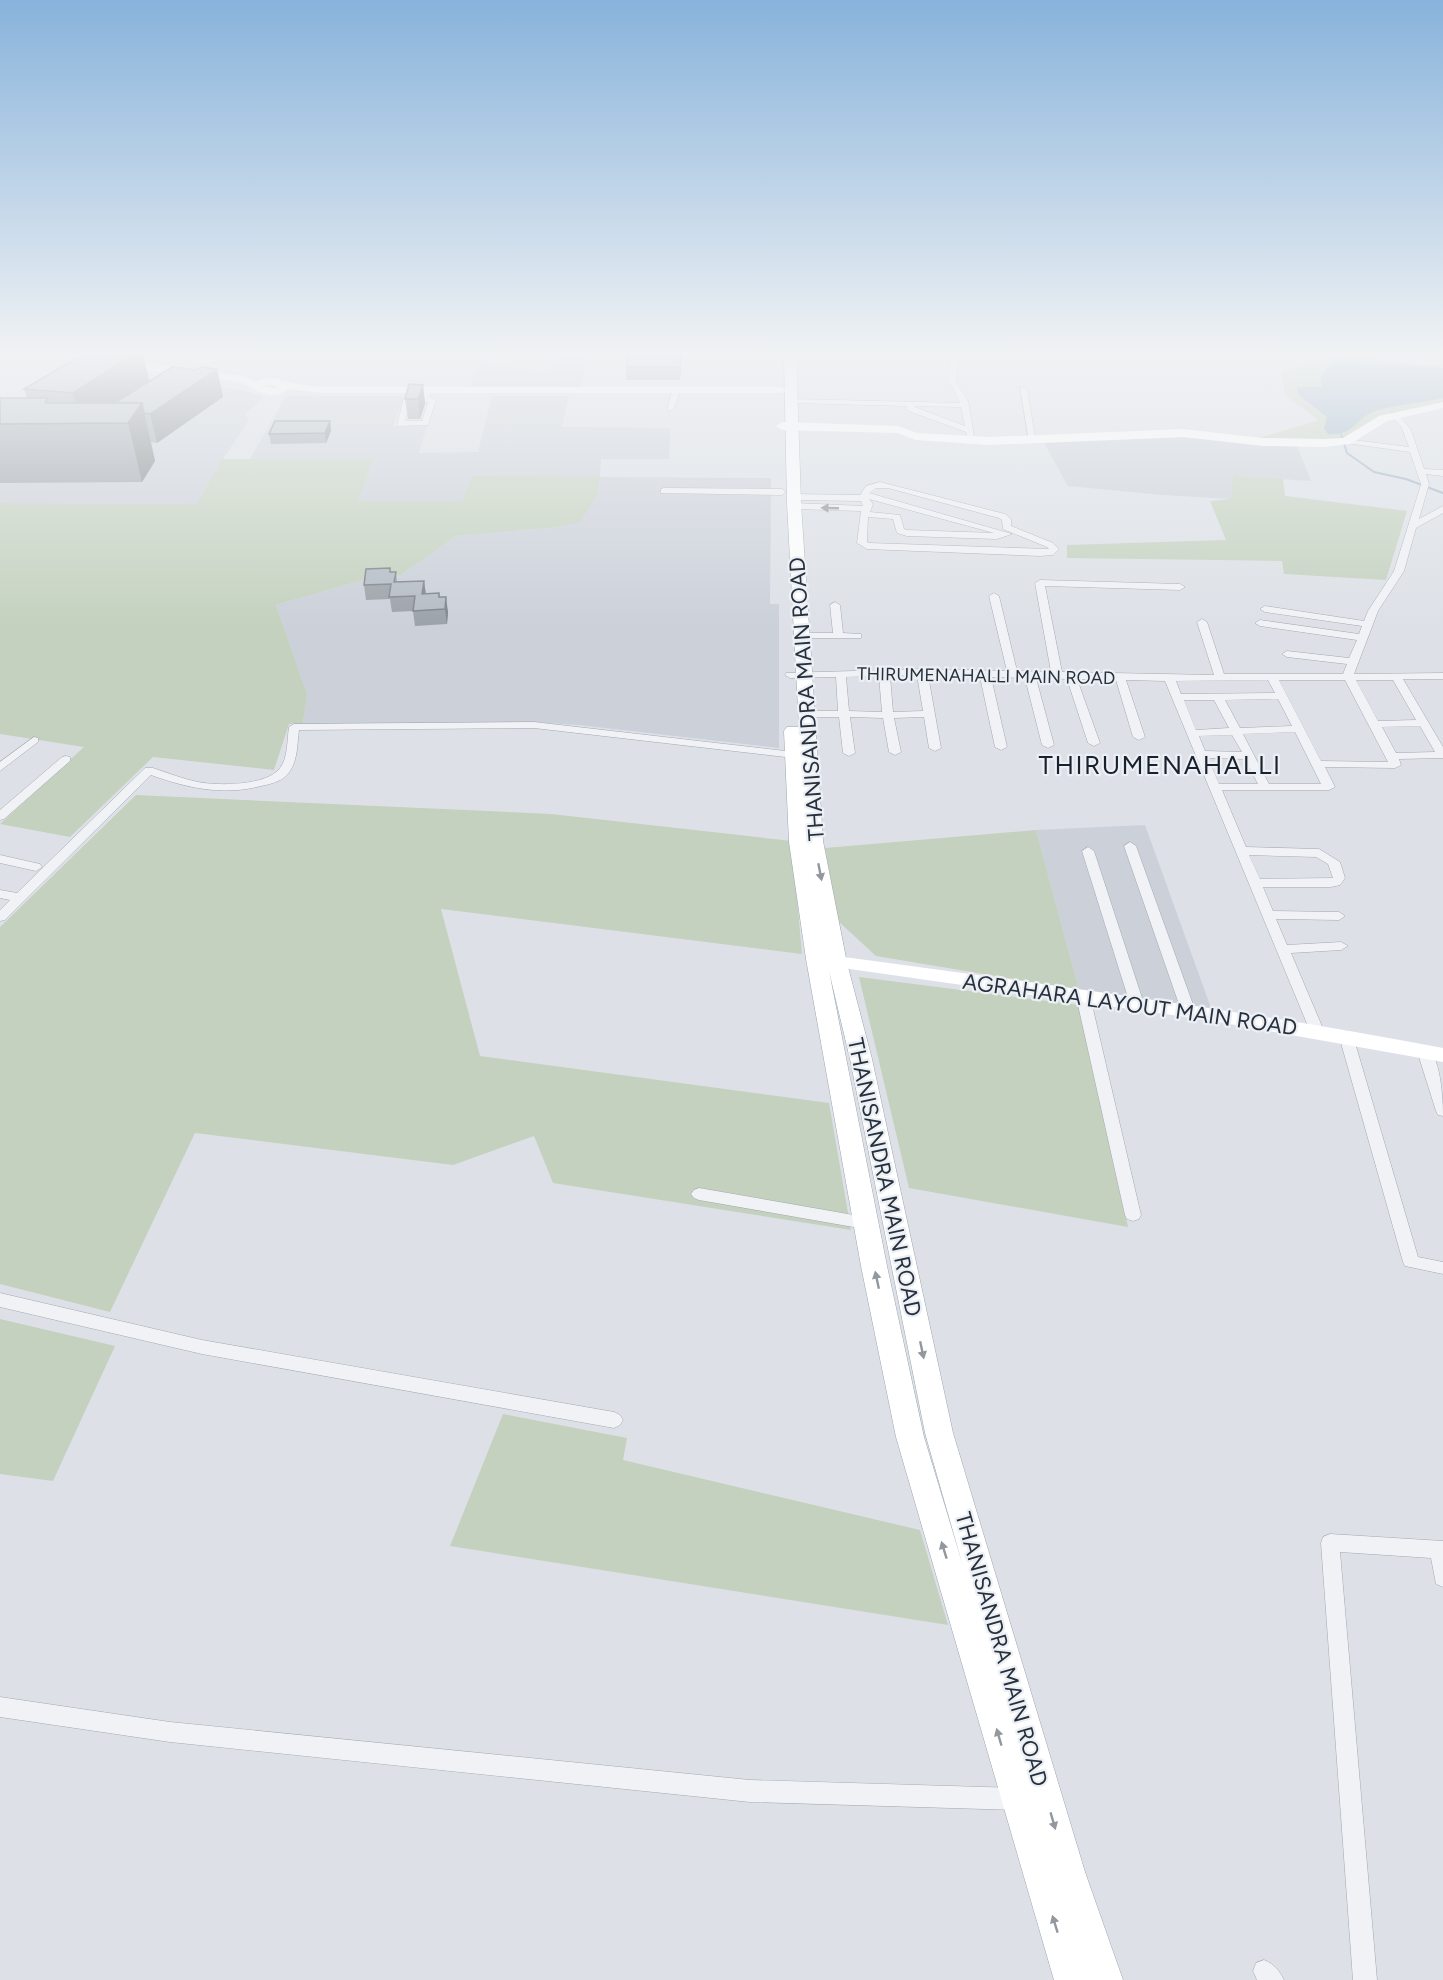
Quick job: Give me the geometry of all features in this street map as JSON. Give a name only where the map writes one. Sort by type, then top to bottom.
[{"type":"main road","name":"THANISANDRA MAIN ROAD","points":[[788,444],[797,675],[794,754],[798,842],[827,961],[861,1059],[939,1433],[1068,1872],[1106,1980]]},
{"type":"main road","name":"THANISANDRA MAIN ROAD","points":[[790,498],[802,636],[797,675],[806,714],[814,841],[827,961],[866,1223],[910,1437],[1072,1980]]},
{"type":"street","points":[[1364,444],[1414,450]]},
{"type":"street","points":[[1317,764],[1396,765],[1348,675],[1373,611],[1399,571],[1424,486],[1412,444]]},
{"type":"street","points":[[1421,471],[1443,473]]},
{"type":"street","points":[[872,485],[889,485],[1002,516],[1007,519],[1006,528],[1050,545],[1054,549],[1050,553],[1040,553],[867,546],[862,543],[865,512],[869,504],[864,496],[865,491],[872,485]]},
{"type":"street","points":[[664,490],[790,498],[864,496],[1007,534],[997,536],[907,533],[900,531],[897,517],[894,516],[790,498]]},
{"type":"street","points":[[1412,527],[1443,508]]},
{"type":"street","points":[[1057,676],[1040,583],[1180,587]]},
{"type":"street","points":[[994,596],[1013,675]]},
{"type":"street","points":[[835,605],[838,636]]},
{"type":"street","points":[[1265,609],[1367,624]]},
{"type":"street","points":[[1202,622],[1220,677]]},
{"type":"street","points":[[1260,623],[1362,638]]},
{"type":"street","points":[[802,636],[858,636]]},
{"type":"street","points":[[1287,654],[1353,662]]},
{"type":"street","points":[[922,672],[936,748]]},
{"type":"street","name":"THIRUMENAHALLI MAIN ROAD","points":[[797,675],[922,672],[1169,678],[1443,676]]},
{"type":"street","points":[[884,673],[895,752]]},
{"type":"street","points":[[841,674],[849,753]]},
{"type":"street","points":[[985,674],[1001,747]]},
{"type":"street","points":[[1030,675],[1048,745]]},
{"type":"street","points":[[1071,676],[1094,743]]},
{"type":"street","points":[[1214,787],[1329,787],[1271,676]]},
{"type":"street","points":[[1392,756],[1442,755],[1396,676]]},
{"type":"street","points":[[1120,677],[1139,737]]},
{"type":"street","points":[[1169,678],[1317,1031]]},
{"type":"street","points":[[1177,697],[1283,696]]},
{"type":"street","points":[[1218,697],[1266,788]]},
{"type":"street","points":[[806,714],[929,714]]},
{"type":"street","points":[[1374,724],[1423,723]]},
{"type":"street","points":[[0,917],[149,770],[203,786],[264,782],[276,778],[284,771],[294,728],[534,726],[794,754]]},
{"type":"street","points":[[1192,733],[1299,729]]},
{"type":"street","points":[[0,768],[34,740]]},
{"type":"street","points":[[1201,754],[1250,756]]},
{"type":"street","points":[[0,816],[66,759]]},
{"type":"street","points":[[1130,846],[1188,1010]]},
{"type":"street","points":[[1088,851],[1137,1004]]},
{"type":"street","points":[[1241,851],[1319,853],[1334,862],[1339,878],[1331,883],[1255,883]]},
{"type":"street","points":[[0,859],[36,867]]},
{"type":"street","points":[[0,894],[20,898]]},
{"type":"street","points":[[1269,915],[1339,916]]},
{"type":"street","points":[[1282,948],[1341,946]]},
{"type":"street","name":"AGRAHARA LAYOUT MAIN ROAD","points":[[827,961],[1188,1010],[1433,1053]]},
{"type":"street","points":[[1083,996],[1133,1215]]},
{"type":"street","points":[[1346,1036],[1412,1262],[1443,1268]]},
{"type":"street","points":[[1433,1053],[1443,1111]]},
{"type":"street","points":[[699,1194],[866,1223]]},
{"type":"street","points":[[0,1300],[202,1347],[614,1420]]},
{"type":"street","points":[[1365,1980],[1330,1543],[1441,1549],[1443,1578]]},
{"type":"street","points":[[0,1707],[170,1732],[750,1791],[1017,1799]]},
{"type":"shaded area","points":[[13,444],[233,444],[223,459],[250,459],[258,444],[422,444],[419,453],[478,452],[480,444],[669,444],[669,459],[601,459],[600,477],[462,501],[197,504],[0,503],[0,454]]},
{"type":"shaded area","points":[[1045,444],[1297,446],[1311,481],[1233,476],[1230,499],[1068,486]]},
{"type":"shaded area","points":[[600,477],[771,478],[770,604],[779,604],[779,748],[579,725],[533,722],[303,723],[307,694],[276,605],[384,574],[400,576],[456,536],[550,528],[598,494]]},
{"type":"shaded area","points":[[1145,825],[1211,1008],[1079,990],[1036,830]]},
{"type":"green space","points":[[222,459],[373,459],[358,501],[462,501],[472,476],[600,477],[598,494],[580,522],[550,528],[456,536],[400,576],[384,574],[276,605],[307,694],[303,723],[289,724],[274,770],[153,757],[70,837],[0,824],[84,747],[0,734],[0,503],[197,504]]},
{"type":"green space","points":[[1233,476],[1283,479],[1285,496],[1407,511],[1386,580],[1284,574],[1282,561],[1067,558],[1067,545],[1226,540],[1210,501],[1230,499]]},
{"type":"green space","points":[[136,795],[551,814],[792,841],[802,954],[441,909],[480,1056],[829,1103],[851,1230],[553,1183],[534,1136],[453,1165],[195,1133],[110,1312],[0,1284],[0,927]]},
{"type":"green space","points":[[1036,830],[1079,990],[876,956],[838,921],[825,848]]},
{"type":"green space","points":[[859,977],[1079,1005],[1128,1227],[909,1188]]},
{"type":"green space","points":[[0,1319],[115,1346],[53,1481],[0,1474]]},
{"type":"green space","points":[[503,1414],[627,1438],[623,1460],[920,1530],[948,1625],[450,1546]]},
{"type":"building","points":[[390,568],[390,572],[396,572],[394,582],[424,581],[422,594],[439,593],[439,597],[446,597],[445,609],[413,611],[415,596],[389,597],[391,584],[364,585],[366,569]]},
{"type":"waterway","points":[[1344,444],[1347,453],[1374,472],[1406,479],[1443,493]]},
{"type":"district","name":"THIRUMENAHALLI","points":[[1160,765]]}]
